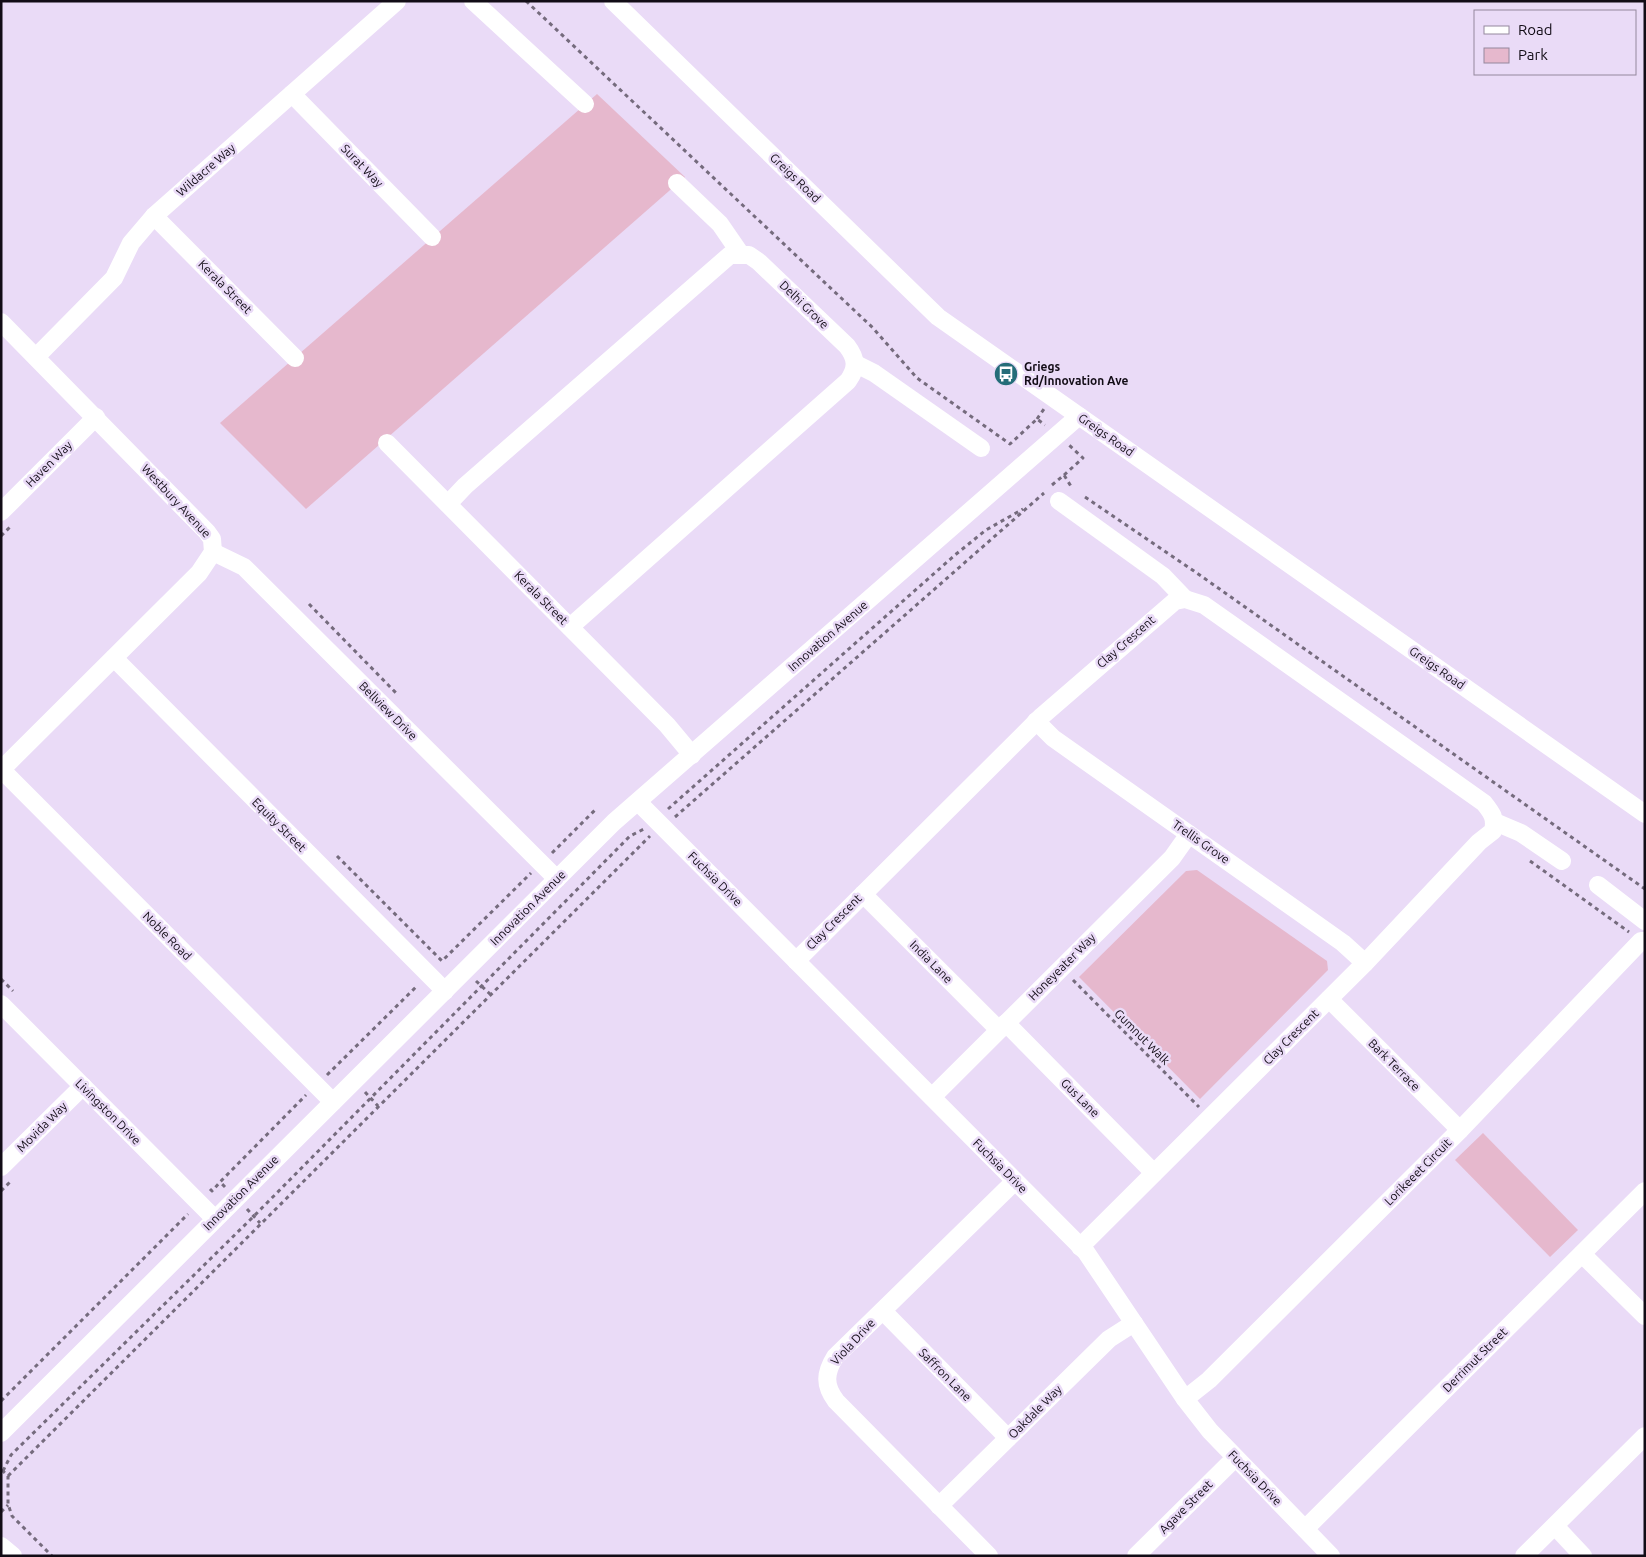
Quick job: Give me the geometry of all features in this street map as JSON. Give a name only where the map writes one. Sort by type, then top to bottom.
[{"type":"street","name":"Wildacre Way","points":[[36,357],[114,278],[131,243],[154,216],[397,1]]},
{"type":"street","points":[[473,1],[584,104]]},
{"type":"street","name":"Greigs Road","points":[[613,1],[938,316],[1645,814]]},
{"type":"street","name":"Surat Way","points":[[292,94],[432,237]]},
{"type":"street","points":[[448,504],[472,480],[720,263],[730,255],[740,254],[720,224],[677,183]]},
{"type":"street","name":"Kerala Street","points":[[154,216],[295,358]]},
{"type":"street","name":"Delhi Grove","points":[[740,254],[749,255],[759,262],[850,350],[856,364]]},
{"type":"street","name":"Westbury Avenue","points":[[1,322],[208,532],[212,539],[213,552],[200,573],[1,770]]},
{"type":"street","points":[[570,627],[848,381],[854,372],[856,364],[874,373],[981,448]]},
{"type":"street","name":"Innovation Avenue","points":[[2,1431],[614,822],[1079,416]]},
{"type":"street","name":"Haven Way","points":[[1,512],[96,417]]},
{"type":"street","name":"Kerala Street","points":[[387,443],[667,725],[692,755]]},
{"type":"street","points":[[1059,501],[1164,576],[1185,599],[1204,605],[1484,803],[1495,822],[1522,832],[1562,861]]},
{"type":"street","name":"Bellview Drive","points":[[213,552],[244,567],[557,879]]},
{"type":"street","name":"Clay Crescent","points":[[796,961],[1036,721],[1166,607],[1175,601],[1185,599]]},
{"type":"street","name":"Equity Street","points":[[114,658],[445,991]]},
{"type":"street","name":"Trellis Grove","points":[[1036,721],[1053,738],[1343,943],[1366,962]]},
{"type":"street","name":"Noble Road","points":[[1,770],[333,1102]]},
{"type":"street","name":"Fuchsia Drive","points":[[638,802],[1080,1247],[1185,1399],[1210,1431],[1331,1556]]},
{"type":"street","name":"Clay Crescent","points":[[1080,1247],[1366,962],[1479,842],[1493,831],[1495,822]]},
{"type":"street","name":"Honeyeater Way","points":[[932,1097],[1172,858],[1189,834]]},
{"type":"street","points":[[1598,885],[1645,921]]},
{"type":"street","name":"India Lane","points":[[863,894],[1003,1027]]},
{"type":"street","name":"Lorikeeet Circuit","points":[[1185,1399],[1209,1380],[1460,1130],[1643,941]]},
{"type":"street","name":"Bark Terrace","points":[[1329,999],[1460,1130]]},
{"type":"street","name":"Livingston Drive","points":[[1,1004],[215,1219]]},
{"type":"street","name":"Gus Lane","points":[[1003,1027],[1154,1173]]},
{"type":"street","name":"Movida Way","points":[[1,1167],[83,1086]]},
{"type":"street","name":"Viola Drive","points":[[988,1556],[830,1392],[826,1379],[829,1367],[836,1357],[1015,1181]]},
{"type":"street","name":"Derrimut Street","points":[[1305,1529],[1645,1191]]},
{"type":"street","points":[[1582,1254],[1645,1316]]},
{"type":"street","name":"Saffron Lane","points":[[882,1311],[1008,1438]]},
{"type":"street","name":"Oakdale Way","points":[[940,1506],[1109,1339],[1134,1323]]},
{"type":"street","points":[[1524,1556],[1645,1436]]},
{"type":"street","name":"Agave Street","points":[[1136,1556],[1235,1458]]},
{"type":"street","points":[[1555,1526],[1583,1556]]},
{"type":"path","points":[[8,1476],[2,1470],[11,1455],[254,1216],[630,836],[683,811],[1083,458],[1037,419],[1010,444],[916,378],[873,328],[526,1]]},
{"type":"path","points":[[1064,474],[1071,487],[1194,571],[1645,889]]},
{"type":"path","points":[[52,1556],[12,1516],[8,1504],[8,1476],[660,823],[674,801],[955,555],[986,530],[1031,504]]},
{"type":"path","points":[[336,855],[442,961],[595,810]]},
{"type":"path","points":[[1525,858],[1643,941]]},
{"type":"path","name":"Gumnut Walk","points":[[1062,968],[1210,1118]]},
{"type":"path","points":[[1,1401],[212,1191]]},
{"type":"path","points":[[1,1512],[8,1504]]},
{"type":"green space","points":[[597,94],[685,177],[306,509],[220,423]]},
{"type":"green space","points":[[1197,870],[1327,961],[1328,970],[1200,1099],[1079,977],[1186,871]]},
{"type":"green space","points":[[1483,1133],[1578,1230],[1550,1257],[1455,1160]]},
{"type":"place","name":"Griegs Rd/Innovation Ave","points":[[1006,374]]}]
